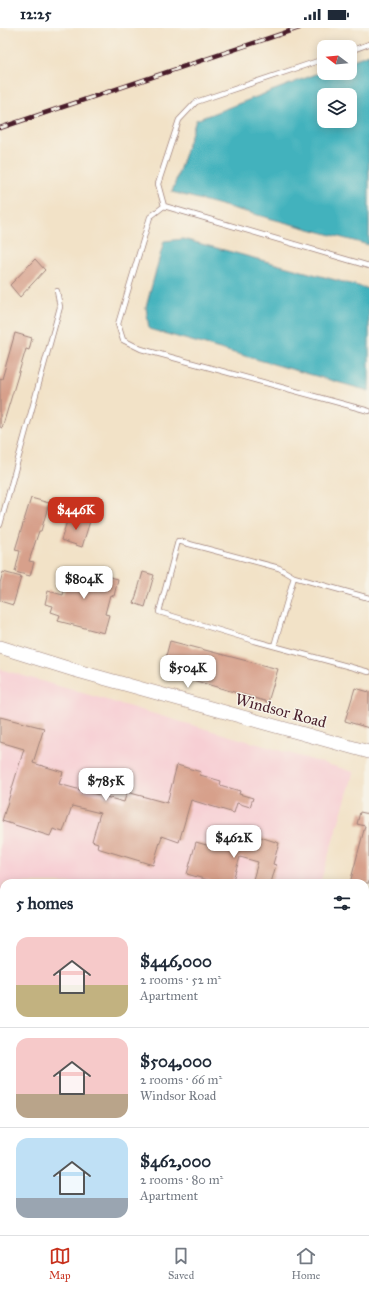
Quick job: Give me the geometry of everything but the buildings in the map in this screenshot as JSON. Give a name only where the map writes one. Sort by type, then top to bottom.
[{"type":"main road","name":"Windsor Road","points":[[0,647],[74,670],[369,752]]},
{"type":"lane","points":[[357,48],[369,44]]},
{"type":"lane","points":[[164,206],[158,184],[179,120],[196,102],[317,61]]},
{"type":"lane","points":[[164,206],[369,266]]},
{"type":"lane","points":[[164,206],[150,217],[118,324],[122,340],[141,349],[369,411]]},
{"type":"lane","points":[[0,525],[60,306],[57,291]]},
{"type":"lane","points":[[369,598],[294,577],[280,568],[178,541],[159,612],[369,672]]},
{"type":"lane","points":[[274,646],[294,577]]},
{"type":"shaded area","points":[[0,669],[354,772],[321,879],[0,879]]},
{"type":"water","points":[[369,54],[369,245],[172,192],[196,120],[317,74],[317,80],[357,80],[357,58]]},
{"type":"water","points":[[183,239],[369,289],[369,391],[149,329],[146,307],[164,241]]},
{"type":"railway","points":[[0,128],[299,28]]}]
